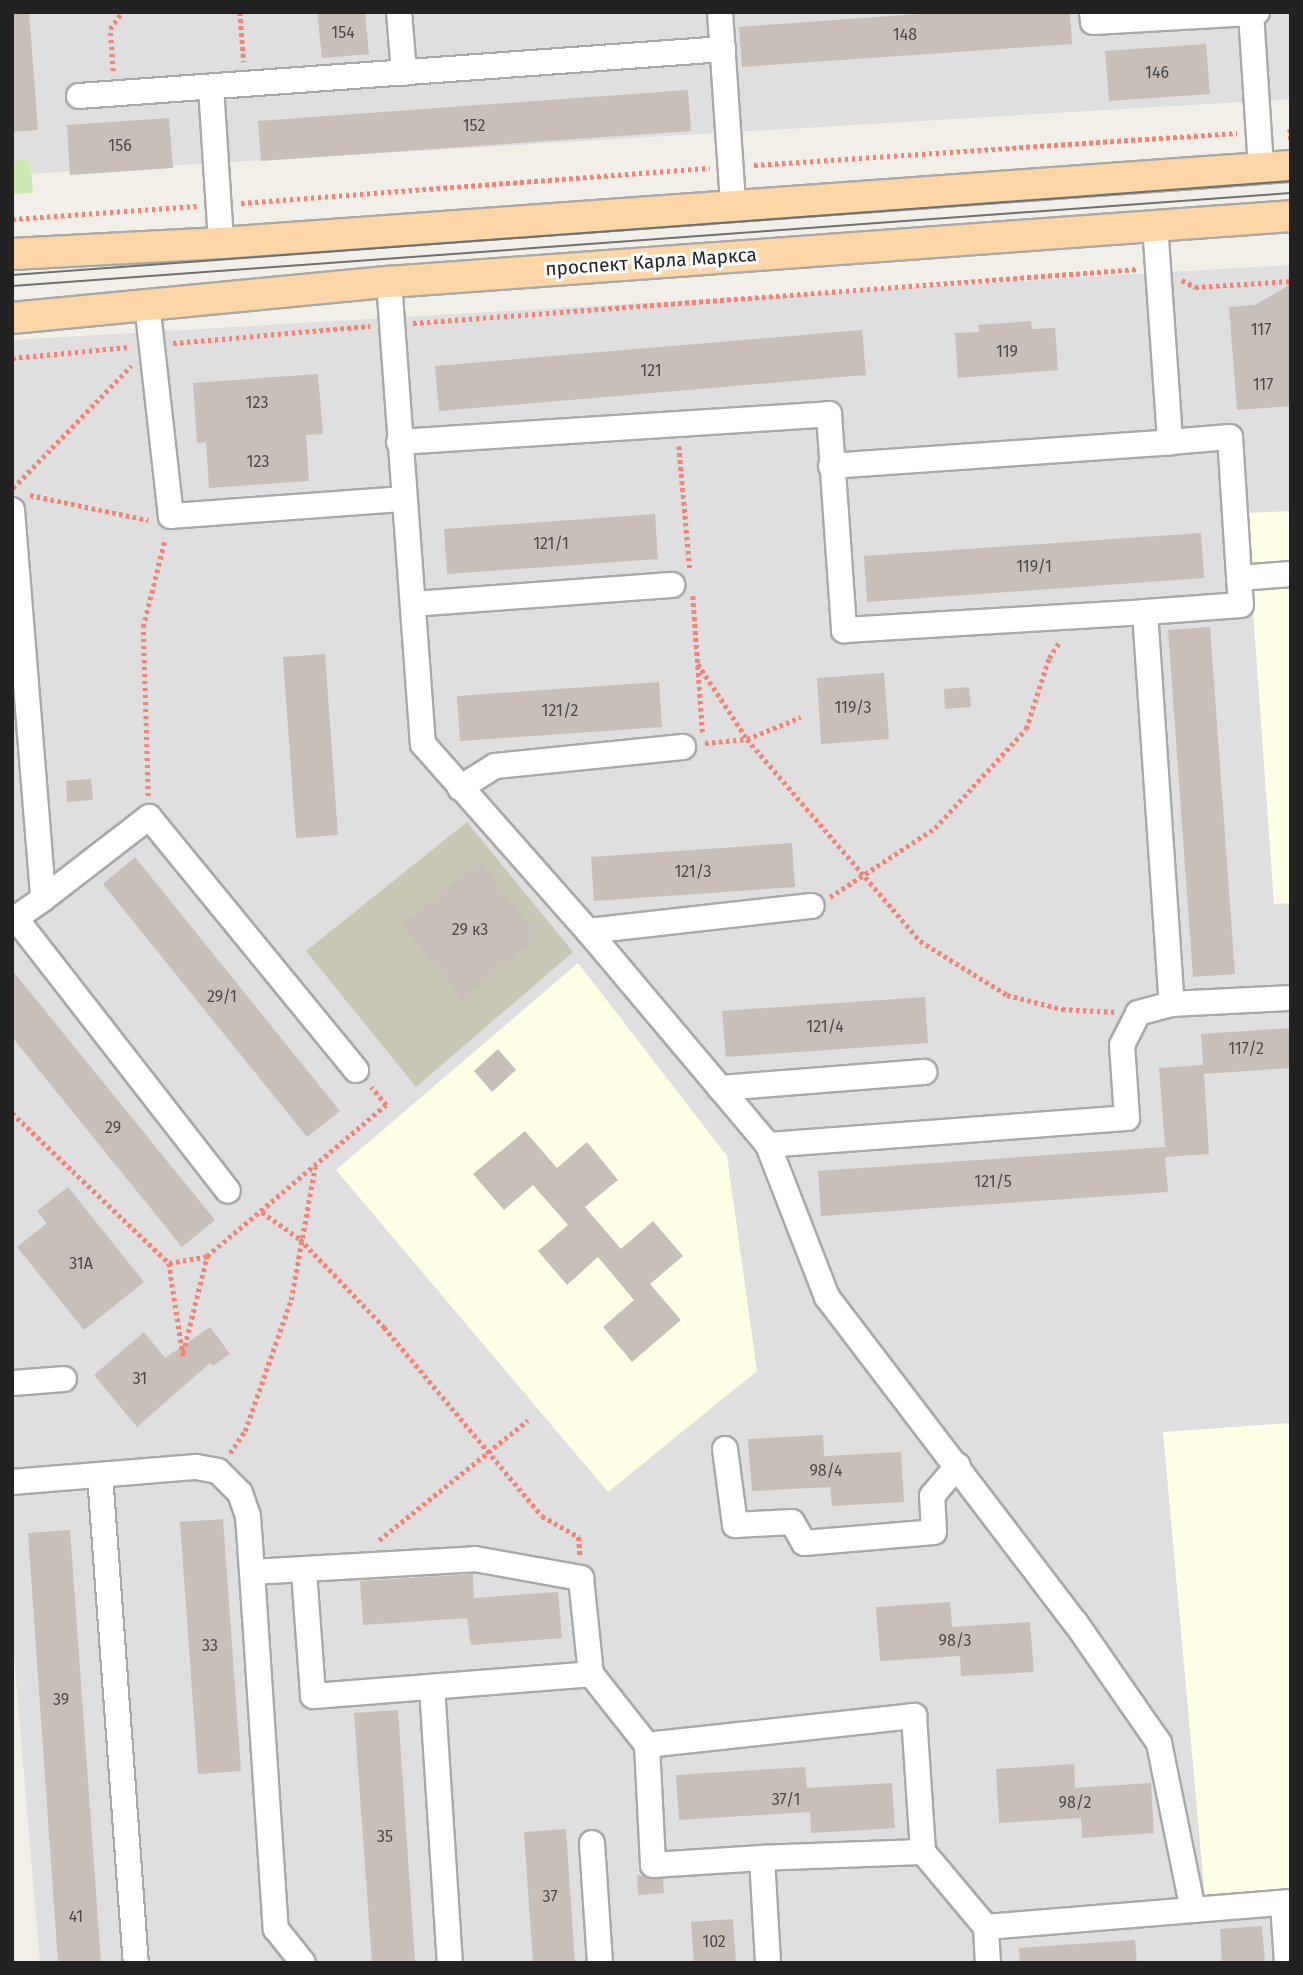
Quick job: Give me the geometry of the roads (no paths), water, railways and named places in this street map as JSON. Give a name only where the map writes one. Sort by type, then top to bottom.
[{"type":"main road","points":[[12,254],[221,243],[733,204],[1291,166]]},
{"type":"main road","name":"проспект Карла Маркса","points":[[12,318],[389,282],[1291,216]]},
{"type":"lane","points":[[399,12],[404,73]]},
{"type":"lane","points":[[720,12],[733,204]]},
{"type":"lane","points":[[1092,12],[1093,22],[1257,12]]},
{"type":"lane","points":[[1251,13],[1261,167]]},
{"type":"lane","points":[[79,96],[723,49]]},
{"type":"lane","points":[[211,86],[221,243]]},
{"type":"lane","points":[[1155,225],[1170,442]]},
{"type":"lane","points":[[389,282],[402,499],[423,744],[588,931],[768,1145],[781,1189],[827,1297],[1076,1622],[1158,1743],[1193,1910]]},
{"type":"lane","points":[[147,303],[171,516],[402,499]]},
{"type":"lane","points":[[400,442],[829,414],[831,466],[844,631],[1241,605],[1230,437],[831,466]]},
{"type":"lane","points":[[12,510],[43,900]]},
{"type":"lane","points":[[1239,578],[1291,574]]},
{"type":"lane","points":[[413,604],[672,585]]},
{"type":"lane","points":[[1145,612],[1172,1004]]},
{"type":"lane","points":[[460,788],[495,766],[683,747]]},
{"type":"lane","points":[[228,1191],[14,920],[149,817],[356,1070]]},
{"type":"lane","points":[[588,931],[812,906]]},
{"type":"lane","points":[[768,1145],[1127,1118],[1122,1045],[1138,1013],[1172,1004],[1291,998]]},
{"type":"lane","points":[[720,1088],[924,1072]]},
{"type":"lane","points":[[12,1383],[64,1379]]},
{"type":"lane","points":[[725,1449],[735,1525],[792,1522],[804,1543],[934,1532],[932,1496],[958,1465]]},
{"type":"lane","points":[[12,1482],[196,1466],[218,1471],[240,1493],[248,1516],[276,1929],[303,1963]]},
{"type":"lane","points":[[100,1475],[136,1963]]},
{"type":"lane","points":[[252,1572],[304,1572],[475,1559],[581,1578],[591,1674],[646,1745],[653,1865],[923,1852]]},
{"type":"lane","points":[[304,1572],[313,1696],[591,1674]]},
{"type":"lane","points":[[432,1687],[450,1963]]},
{"type":"lane","points":[[646,1745],[914,1716],[923,1852],[986,1927],[988,1963]]},
{"type":"lane","points":[[592,1843],[600,1963]]},
{"type":"lane","points":[[762,1858],[768,1963]]},
{"type":"lane","points":[[986,1927],[1287,1902],[1287,1963]]},
{"type":"tram line","points":[[12,275],[1291,181]]},
{"type":"tram line","points":[[12,286],[1291,193]]}]
